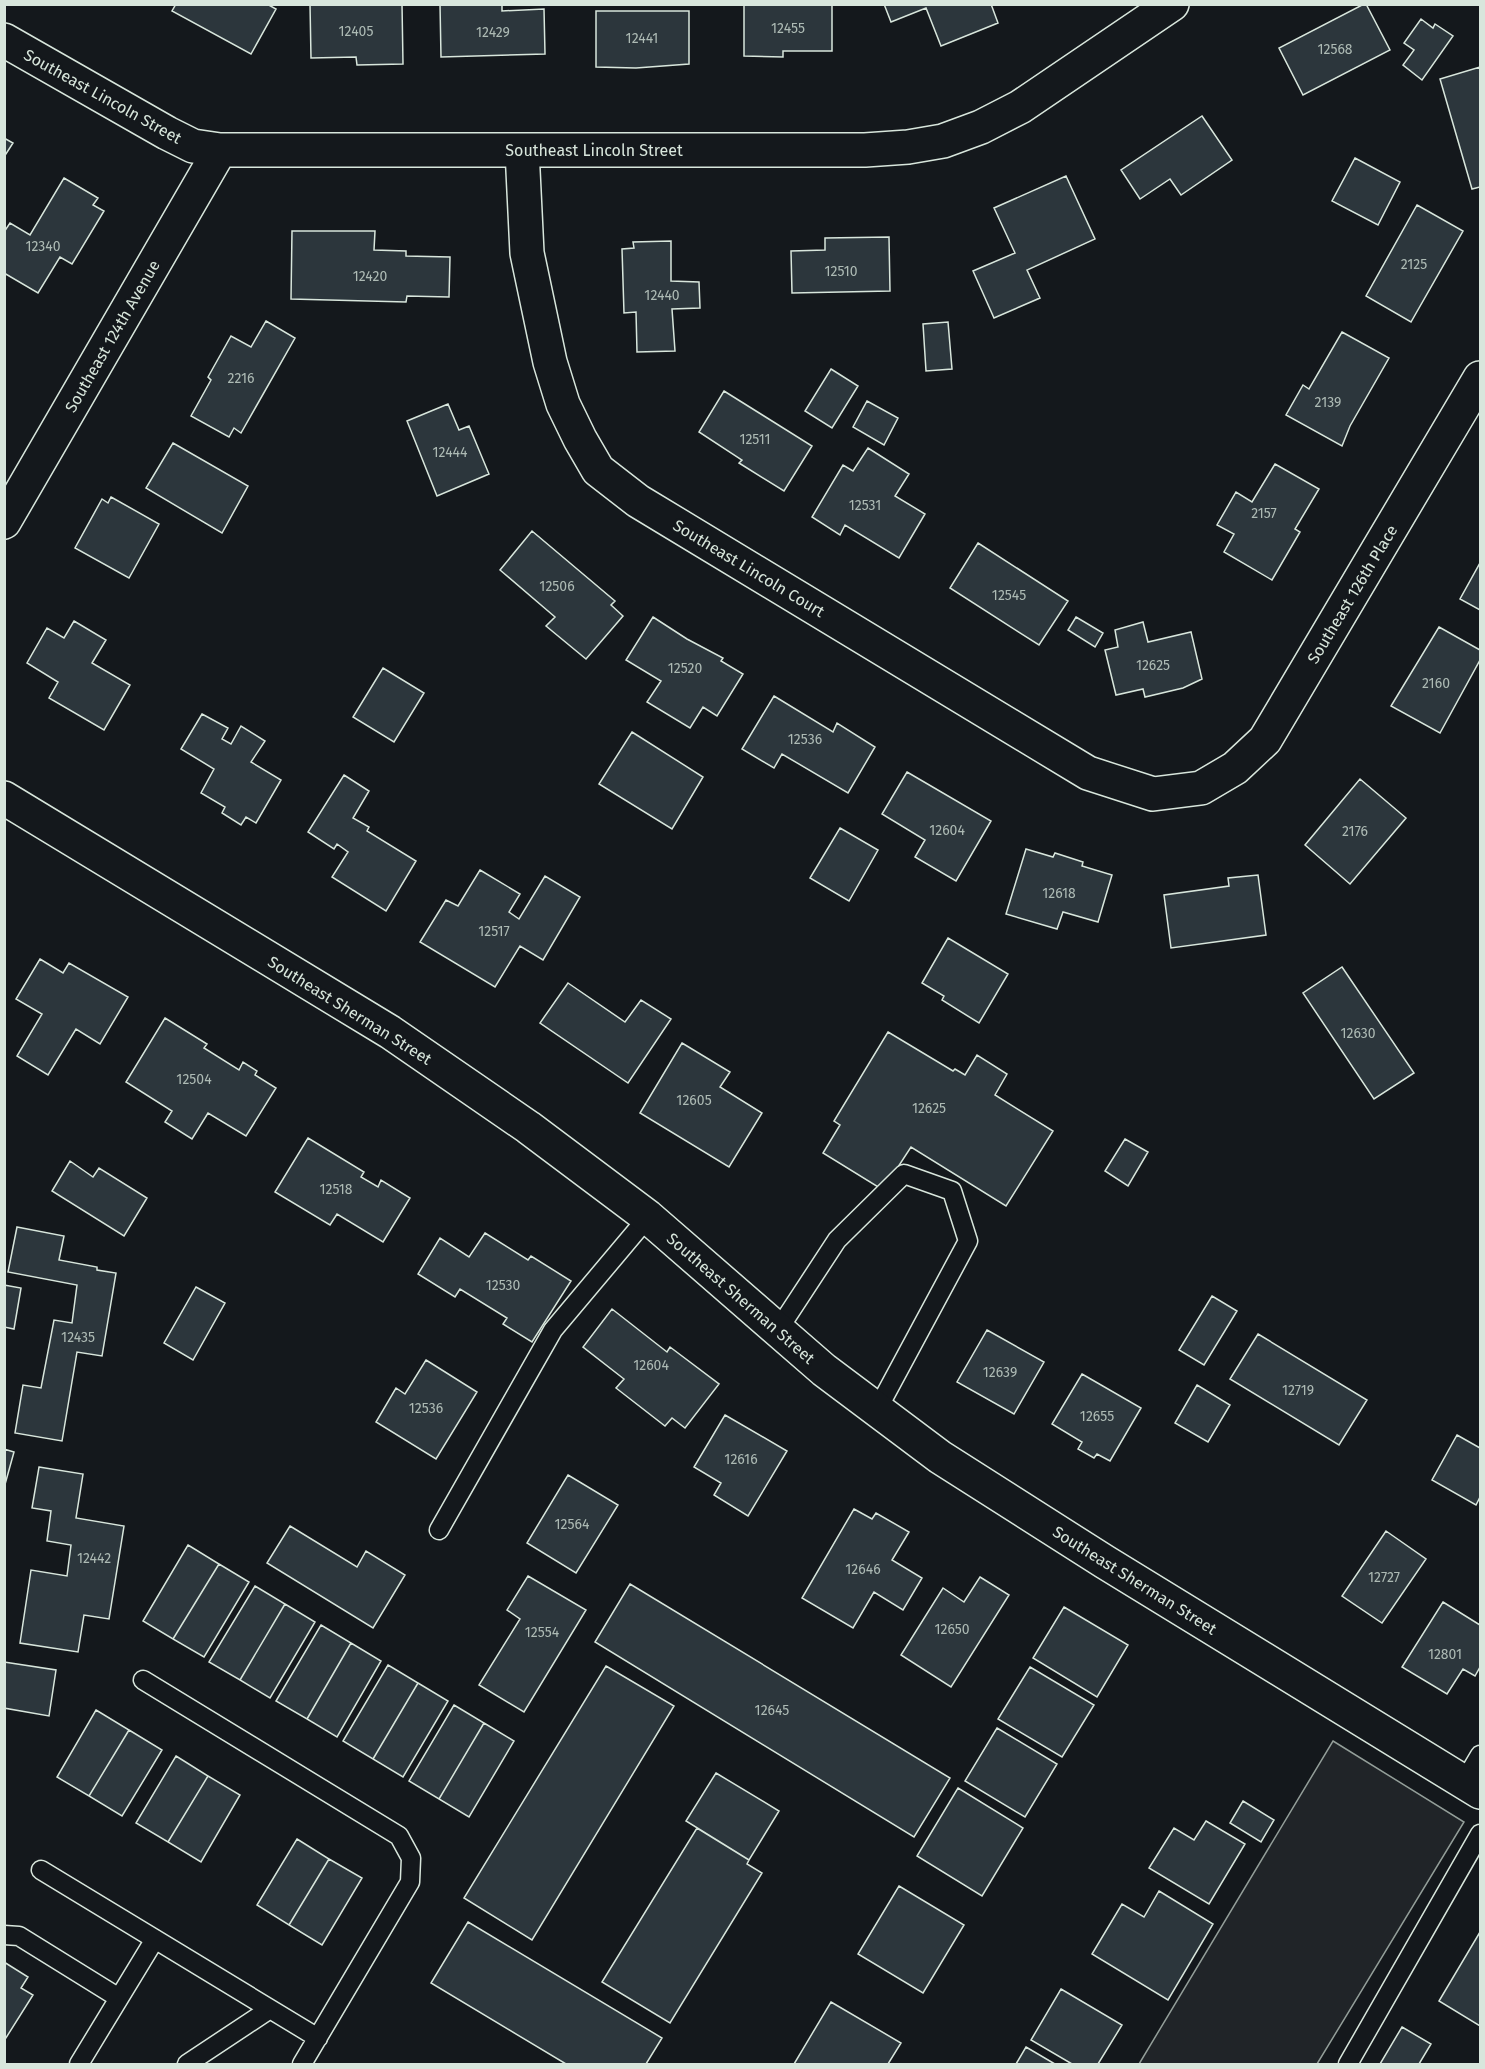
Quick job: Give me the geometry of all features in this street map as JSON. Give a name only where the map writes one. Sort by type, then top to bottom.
[{"type":"street","name":"Southeast Lincoln Street","points":[[4,40],[166,133],[193,146],[220,150],[865,150],[908,147],[943,141],[981,127],[1020,107],[1172,4]]},
{"type":"street","name":"Southeast 124th Avenue","points":[[4,522],[220,150]]},
{"type":"street","name":"Southeast Lincoln Court","points":[[522,150],[527,253],[550,362],[563,404],[598,470],[638,501],[1088,773],[1153,794],[1201,788]]},
{"type":"street","name":"Southeast 126th Place","points":[[1201,788],[1235,768],[1265,740],[1480,378]]},
{"type":"street","name":"Southeast Sherman Street","points":[[4,798],[390,1032],[528,1126],[648,1217],[824,1370],[940,1457],[1095,1556],[1475,1776]]},
{"type":"lane","points":[[778,1330],[837,1240],[904,1174],[952,1191],[968,1241],[877,1410]]},
{"type":"lane","points":[[439,1530],[554,1330],[648,1217]]},
{"type":"lane","points":[[143,1680],[399,1836],[411,1858],[410,1882],[302,2064]]},
{"type":"lane","points":[[1348,2064],[1480,1834]]},
{"type":"lane","points":[[41,1870],[318,2038]]},
{"type":"lane","points":[[4,1935],[19,1936],[119,1998]]},
{"type":"lane","points":[[79,2064],[155,1939]]},
{"type":"lane","points":[[187,2064],[270,2009]]},
{"type":"shaded area","points":[[1333,1741],[1464,1822],[1317,2064],[1139,2064]]},
{"type":"building","points":[[176,4],[267,4],[276,9],[251,54],[172,11]]},
{"type":"building","points":[[310,4],[402,4],[403,64],[357,65],[356,57],[311,58]]},
{"type":"building","points":[[440,4],[502,4],[502,11],[544,9],[545,54],[441,57]]},
{"type":"building","points":[[744,4],[832,4],[832,51],[783,51],[783,57],[744,56]]},
{"type":"building","points":[[884,4],[991,4],[998,23],[941,46],[926,8],[891,22]]},
{"type":"building","points":[[1364,4],[1390,50],[1303,95],[1279,48]]},
{"type":"building","points":[[596,11],[689,11],[689,64],[636,68],[596,67]]},
{"type":"building","points":[[1421,19],[1433,28],[1435,24],[1453,36],[1422,80],[1403,65],[1414,50],[1404,43]]},
{"type":"building","points":[[1480,67],[1480,187],[1472,189],[1440,79]]},
{"type":"building","points":[[1202,116],[1232,160],[1181,195],[1170,179],[1140,199],[1121,170]]},
{"type":"building","points":[[4,138],[13,143],[4,157]]},
{"type":"building","points":[[1355,158],[1400,182],[1378,225],[1332,201]]},
{"type":"building","points":[[1066,176],[1095,239],[1027,270],[1040,298],[994,318],[973,271],[1015,253],[994,208]]},
{"type":"building","points":[[64,178],[98,198],[93,205],[104,211],[72,264],[60,257],[38,293],[4,273],[4,232],[10,223],[30,235]]},
{"type":"building","points":[[1417,205],[1463,231],[1411,322],[1366,296]]},
{"type":"building","points":[[292,231],[375,231],[374,250],[406,251],[406,256],[450,257],[449,297],[407,296],[406,302],[291,299]]},
{"type":"building","points":[[889,237],[890,291],[792,293],[791,251],[825,250],[825,238]]},
{"type":"building","points":[[671,241],[671,281],[699,282],[700,308],[672,309],[675,351],[637,352],[636,312],[624,313],[622,249],[634,248],[633,242]]},
{"type":"building","points":[[266,321],[295,338],[241,433],[234,428],[229,437],[191,416],[211,380],[208,377],[231,336],[251,347]]},
{"type":"building","points":[[948,322],[952,369],[926,371],[923,324]]},
{"type":"building","points":[[1342,332],[1389,358],[1350,426],[1342,446],[1286,415],[1303,385],[1309,389]]},
{"type":"building","points":[[831,369],[858,386],[832,428],[805,411]]},
{"type":"building","points":[[724,391],[812,446],[784,491],[739,463],[742,460],[699,432]]},
{"type":"building","points":[[867,401],[898,418],[884,445],[853,427]]},
{"type":"building","points":[[448,404],[459,430],[469,426],[489,474],[437,496],[407,421]]},
{"type":"building","points":[[173,443],[248,486],[222,533],[146,488]]},
{"type":"building","points":[[868,448],[909,474],[895,496],[925,514],[899,558],[845,525],[840,535],[812,517],[843,465],[853,471]]},
{"type":"building","points":[[1275,464],[1319,489],[1295,529],[1300,532],[1272,580],[1224,552],[1234,534],[1217,525],[1236,492],[1252,502]]},
{"type":"building","points":[[111,497],[159,524],[129,578],[75,548],[102,499],[108,503]]},
{"type":"building","points":[[532,531],[615,601],[611,605],[623,616],[586,659],[546,626],[555,617],[500,570]]},
{"type":"building","points":[[978,543],[1068,601],[1039,645],[950,588]]},
{"type":"building","points":[[1480,563],[1480,610],[1460,599]]},
{"type":"building","points":[[653,617],[723,658],[721,661],[743,674],[717,716],[703,707],[690,728],[647,702],[661,681],[626,660]]},
{"type":"building","points":[[1076,617],[1103,633],[1095,647],[1068,630]]},
{"type":"building","points":[[74,621],[106,640],[92,663],[130,685],[104,730],[49,698],[58,682],[27,663],[47,628],[64,638]]},
{"type":"building","points":[[1143,622],[1148,642],[1191,632],[1202,679],[1183,688],[1145,697],[1143,689],[1116,695],[1105,650],[1118,647],[1115,630]]},
{"type":"building","points":[[1439,627],[1480,650],[1480,660],[1440,733],[1391,706]]},
{"type":"building","points":[[383,668],[424,693],[394,742],[353,717]]},
{"type":"building","points":[[774,696],[833,732],[837,723],[875,747],[848,793],[782,754],[774,768],[742,749]]},
{"type":"building","points":[[202,714],[228,728],[222,739],[231,744],[241,726],[265,741],[251,762],[281,780],[256,823],[246,817],[241,825],[222,813],[225,807],[201,793],[214,769],[181,749]]},
{"type":"building","points":[[632,732],[703,777],[672,829],[599,784]]},
{"type":"building","points":[[907,772],[991,821],[956,881],[915,857],[925,840],[882,814]]},
{"type":"building","points":[[344,775],[369,791],[353,818],[369,827],[367,831],[416,861],[386,911],[332,877],[348,852],[337,844],[334,849],[308,832]]},
{"type":"building","points":[[1360,779],[1406,818],[1350,884],[1305,845]]},
{"type":"building","points":[[840,828],[878,850],[849,901],[810,878]]},
{"type":"building","points":[[1026,849],[1053,857],[1055,853],[1083,862],[1082,866],[1112,875],[1098,922],[1063,912],[1057,929],[1006,914]]},
{"type":"building","points":[[480,870],[520,894],[509,912],[519,919],[545,876],[580,897],[543,960],[520,946],[495,987],[420,942],[446,900],[458,906]]},
{"type":"building","points":[[1258,875],[1266,935],[1171,948],[1164,895],[1229,886],[1228,878]]},
{"type":"building","points":[[948,938],[1008,974],[979,1023],[942,1000],[944,996],[922,983]]},
{"type":"building","points":[[40,959],[63,973],[69,963],[128,997],[100,1044],[76,1029],[48,1075],[17,1056],[42,1014],[16,999]]},
{"type":"building","points":[[1342,967],[1414,1073],[1374,1099],[1303,993]]},
{"type":"building","points":[[568,983],[625,1022],[641,1000],[671,1019],[628,1083],[540,1023]]},
{"type":"building","points":[[165,1018],[207,1044],[204,1048],[239,1070],[243,1062],[257,1071],[255,1075],[276,1088],[246,1136],[208,1113],[192,1139],[165,1122],[172,1111],[126,1082]]},
{"type":"building","points":[[888,1032],[953,1071],[955,1069],[965,1075],[977,1055],[1007,1074],[995,1095],[1053,1131],[1006,1206],[911,1147],[883,1190],[823,1153],[840,1125],[834,1121]]},
{"type":"building","points":[[682,1043],[730,1072],[720,1087],[762,1113],[729,1167],[640,1113]]},
{"type":"building","points":[[308,1138],[364,1172],[361,1177],[378,1187],[381,1180],[410,1198],[383,1242],[337,1214],[330,1225],[275,1192]]},
{"type":"building","points":[[1125,1139],[1148,1152],[1128,1186],[1105,1171]]},
{"type":"building","points":[[70,1161],[93,1177],[99,1168],[147,1198],[124,1236],[52,1191]]},
{"type":"building","points":[[17,1227],[64,1236],[59,1260],[116,1273],[102,1356],[77,1352],[62,1441],[15,1433],[23,1385],[41,1388],[54,1320],[72,1323],[77,1285],[8,1272]]},
{"type":"building","points":[[485,1233],[528,1260],[531,1256],[571,1281],[532,1342],[503,1324],[507,1318],[460,1289],[455,1297],[418,1274],[440,1238],[469,1257]]},
{"type":"building","points":[[4,1285],[21,1288],[14,1329],[4,1327]]},
{"type":"building","points":[[196,1287],[225,1303],[193,1360],[164,1343]]},
{"type":"building","points":[[1212,1296],[1237,1311],[1204,1365],[1179,1350]]},
{"type":"building","points":[[612,1309],[667,1352],[670,1347],[719,1384],[685,1428],[672,1418],[665,1426],[616,1388],[624,1379],[583,1347]]},
{"type":"building","points":[[987,1330],[1044,1362],[1014,1414],[957,1382]]},
{"type":"building","points":[[1258,1334],[1367,1400],[1339,1445],[1230,1379]]},
{"type":"building","points":[[426,1360],[477,1392],[436,1459],[376,1422],[396,1388],[405,1394]]},
{"type":"building","points":[[1082,1374],[1141,1408],[1110,1461],[1097,1454],[1094,1458],[1078,1449],[1082,1442],[1052,1424]]},
{"type":"building","points":[[1197,1385],[1230,1405],[1208,1442],[1175,1423]]},
{"type":"building","points":[[725,1415],[787,1451],[748,1516],[714,1495],[721,1483],[694,1467]]},
{"type":"building","points":[[1457,1435],[1480,1448],[1480,1497],[1476,1505],[1432,1480]]},
{"type":"building","points":[[4,1449],[14,1452],[4,1488]]},
{"type":"building","points":[[39,1467],[83,1474],[76,1518],[124,1526],[109,1619],[84,1615],[78,1652],[20,1643],[31,1570],[67,1576],[71,1545],[47,1541],[51,1511],[32,1508]]},
{"type":"building","points":[[568,1475],[618,1505],[576,1573],[527,1543]]},
{"type":"building","points":[[854,1509],[872,1519],[876,1513],[909,1532],[892,1560],[922,1578],[903,1610],[874,1592],[853,1628],[802,1598]]},
{"type":"building","points":[[290,1526],[357,1567],[366,1551],[405,1575],[373,1628],[267,1563]]},
{"type":"building","points":[[1386,1531],[1426,1559],[1382,1623],[1342,1596]]},
{"type":"building","points":[[188,1545],[219,1564],[173,1639],[143,1621]]},
{"type":"building","points":[[219,1564],[249,1582],[204,1657],[173,1639]]},
{"type":"building","points":[[528,1576],[586,1610],[524,1712],[479,1685],[520,1619],[507,1610]]},
{"type":"building","points":[[980,1577],[1009,1595],[951,1687],[901,1655],[943,1588],[964,1602]]},
{"type":"building","points":[[630,1584],[950,1778],[914,1837],[595,1642]]},
{"type":"building","points":[[255,1586],[285,1604],[240,1680],[209,1662]]},
{"type":"building","points":[[1443,1602],[1480,1625],[1480,1667],[1475,1676],[1463,1669],[1447,1694],[1402,1667]]},
{"type":"building","points":[[285,1604],[315,1622],[270,1698],[240,1680]]},
{"type":"building","points":[[1064,1607],[1128,1645],[1097,1697],[1033,1658]]},
{"type":"building","points":[[321,1625],[351,1643],[307,1719],[276,1701]]},
{"type":"building","points":[[351,1643],[381,1661],[337,1737],[307,1719]]},
{"type":"building","points":[[4,1662],[56,1670],[49,1716],[4,1708]]},
{"type":"building","points":[[388,1665],[418,1683],[373,1759],[343,1741]]},
{"type":"building","points":[[606,1666],[674,1706],[532,1940],[464,1898]]},
{"type":"building","points":[[1030,1667],[1094,1705],[1062,1757],[998,1719]]},
{"type":"building","points":[[418,1683],[448,1701],[403,1777],[373,1759]]},
{"type":"building","points":[[454,1705],[484,1723],[439,1799],[409,1781]]},
{"type":"building","points":[[96,1710],[129,1730],[89,1796],[57,1777]]},
{"type":"building","points":[[484,1723],[514,1741],[469,1817],[439,1799]]},
{"type":"building","points":[[997,1728],[1057,1764],[1025,1817],[965,1781]]},
{"type":"building","points":[[129,1730],[162,1750],[122,1816],[89,1796]]},
{"type":"building","points":[[176,1756],[208,1776],[168,1842],[136,1823]]},
{"type":"building","points":[[716,1773],[779,1811],[749,1860],[686,1821]]},
{"type":"building","points":[[208,1776],[240,1795],[201,1862],[168,1842]]},
{"type":"building","points":[[958,1788],[1023,1828],[982,1896],[917,1856]]},
{"type":"building","points":[[1243,1801],[1274,1820],[1261,1842],[1230,1823]]},
{"type":"building","points":[[1206,1821],[1245,1844],[1209,1904],[1149,1868],[1174,1828],[1194,1840]]},
{"type":"building","points":[[697,1828],[749,1860],[747,1864],[762,1873],[670,2023],[602,1982]]},
{"type":"building","points":[[297,1839],[329,1859],[289,1925],[257,1905]]},
{"type":"building","points":[[329,1859],[362,1878],[322,1945],[289,1925]]},
{"type":"building","points":[[899,1886],[964,1925],[923,1993],[858,1954]]},
{"type":"building","points":[[1159,1891],[1213,1924],[1168,2000],[1092,1954],[1122,1904],[1144,1917]]},
{"type":"building","points":[[468,1922],[662,2038],[646,2064],[566,2064],[431,1983]]},
{"type":"building","points":[[1480,1932],[1480,2026],[1439,2001]]},
{"type":"building","points":[[4,1962],[28,1977],[21,1988],[33,1995],[4,2041]]},
{"type":"building","points":[[1061,1989],[1122,2025],[1098,2064],[1072,2064],[1031,2040]]},
{"type":"building","points":[[831,2002],[901,2043],[888,2064],[794,2064]]},
{"type":"building","points":[[1402,2027],[1431,2044],[1419,2064],[1380,2064]]},
{"type":"building","points":[[1026,2047],[1055,2064],[1016,2064]]}]
